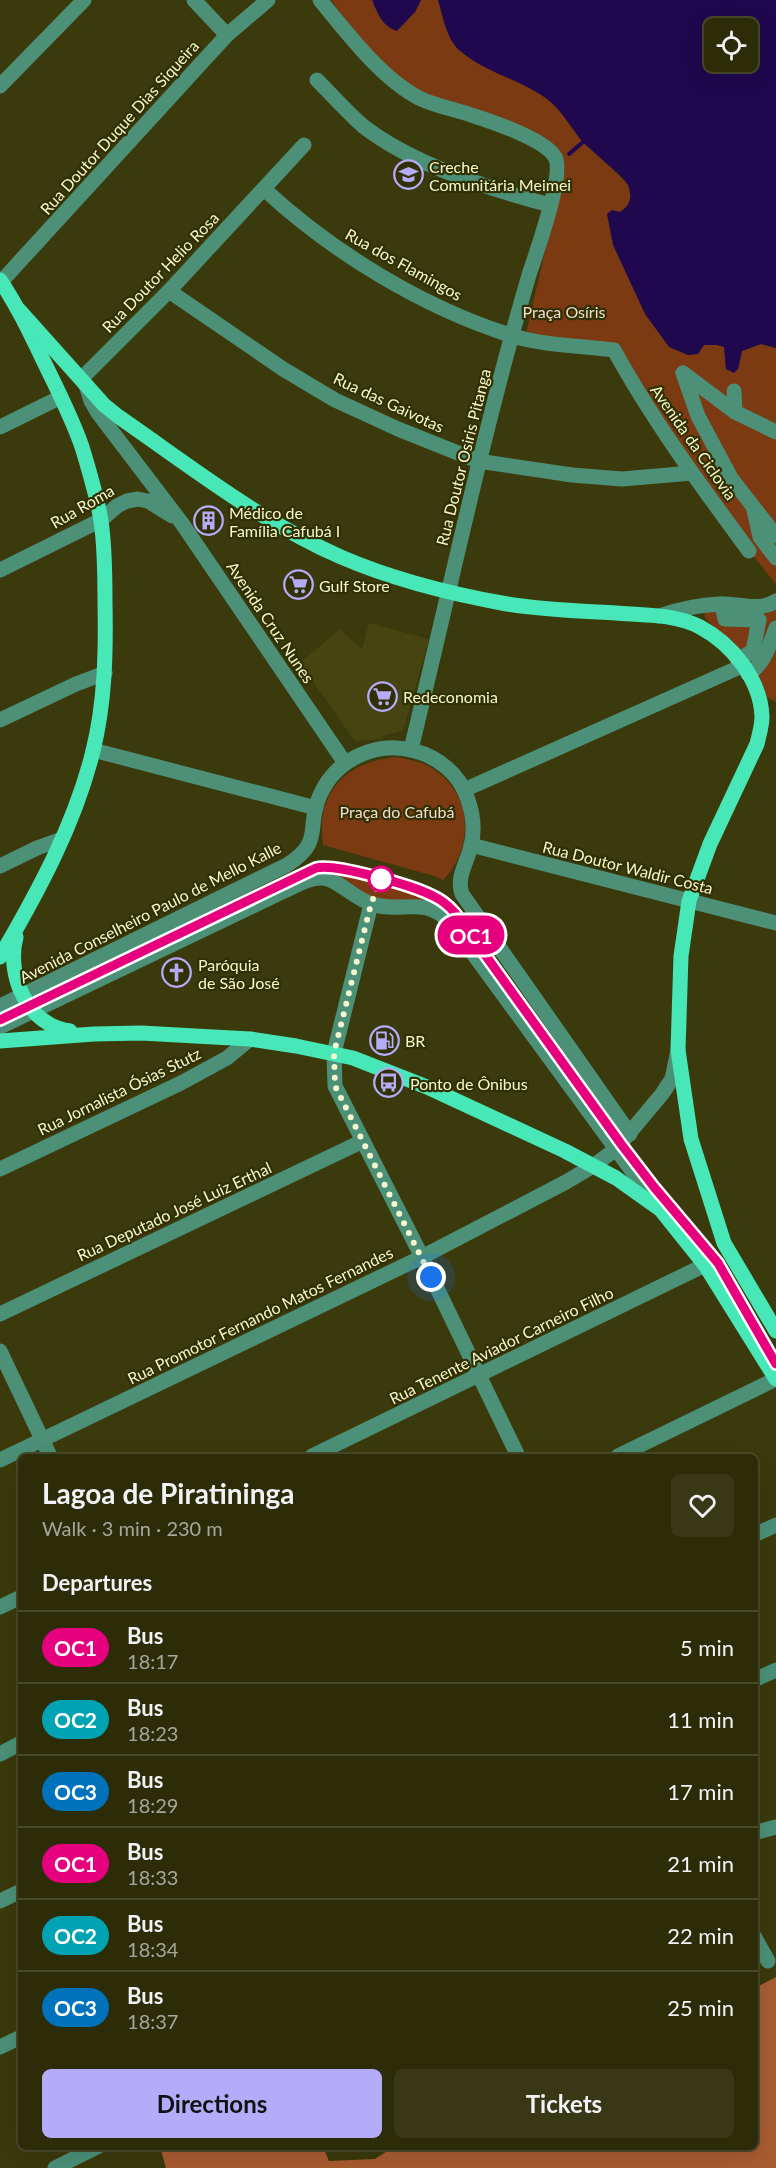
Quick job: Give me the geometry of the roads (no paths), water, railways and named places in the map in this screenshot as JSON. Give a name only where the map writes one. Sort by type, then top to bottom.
[{"type":"main road","points":[[0,957],[19,927],[62,839],[93,750],[105,673],[105,562],[101,520],[81,446],[61,397],[19,310],[1,282]]},
{"type":"main road","points":[[19,310],[104,405],[258,512],[296,534],[358,564],[450,591],[509,604],[659,616],[688,622],[726,645],[743,667],[757,690],[762,717],[757,744],[714,835],[689,901],[681,956],[678,1050],[691,1139],[724,1243],[776,1331]]},
{"type":"main road","points":[[19,927],[13,952],[15,976],[32,1012],[58,1029],[94,1034]]},
{"type":"main road","points":[[0,1041],[94,1034],[190,1035],[250,1040],[334,1053],[427,1087],[526,1131],[616,1178],[661,1210],[705,1265],[776,1379]]},
{"type":"street","points":[[0,86],[84,0]]},
{"type":"street","points":[[194,0],[227,35]]},
{"type":"street","name":"Rua Doutor Duque Dias Siqueira","points":[[1,282],[227,35],[267,0]]},
{"type":"street","name":"Rua Doutor Osiris Pitanga","points":[[320,0],[342,28],[385,73],[408,92],[431,102],[500,124],[547,147],[555,156],[558,166],[550,206],[511,336],[478,461],[450,591],[411,750]]},
{"type":"street","points":[[317,80],[362,124],[402,150],[470,182],[550,206]]},
{"type":"street","name":"Rua Doutor Helio Rosa","points":[[83,382],[304,145]]},
{"type":"street","name":"Rua dos Flamingos","points":[[264,189],[313,232],[345,255],[444,309],[511,336],[614,350]]},
{"type":"street","name":"Rua das Gaivotas","points":[[169,291],[284,369],[335,400],[398,429],[478,461],[572,475],[622,479],[657,478],[692,473]]},
{"type":"street","name":"Avenida da Ciclovia","points":[[614,350],[635,388],[692,473],[749,551]]},
{"type":"street","points":[[776,432],[735,412],[683,374],[698,416],[730,478],[776,536]]},
{"type":"street","name":"Avenida Cruz Nunes","points":[[83,382],[98,413],[181,522],[345,763]]},
{"type":"street","points":[[734,391],[735,412]]},
{"type":"street","points":[[0,426],[61,397]]},
{"type":"street","name":"Rua Roma","points":[[0,570],[101,520],[117,506],[138,499],[148,501],[181,522]]},
{"type":"street","points":[[754,510],[760,537],[776,558]]},
{"type":"street","points":[[755,611],[776,601]]},
{"type":"street","points":[[659,616],[695,606],[722,604],[755,611],[776,611]]},
{"type":"street","points":[[464,790],[743,667],[759,667],[766,642],[755,611]]},
{"type":"street","points":[[0,720],[76,684],[105,673]]},
{"type":"street","points":[[93,750],[316,808],[326,784],[345,763],[364,753],[384,748],[411,750],[428,755],[441,763],[464,790],[472,812],[473,834],[460,880],[460,890],[630,1134]]},
{"type":"street","name":"Avenida Conselheiro Paulo de Mello Kalle","points":[[0,1006],[287,865],[305,851],[310,842],[316,808]]},
{"type":"street","points":[[0,866],[62,839]]},
{"type":"street","name":"Rua Doutor Waldir Costa","points":[[471,845],[776,923]]},
{"type":"street","points":[[0,1027],[284,891],[311,879],[327,878],[357,898],[371,904],[395,908],[420,906],[434,909],[450,922],[661,1210]]},
{"type":"street","points":[[371,904],[334,1053],[335,1086],[422,1257],[517,1454]]},
{"type":"street","name":"Rua Jornalista Ósias Stutz","points":[[0,1169],[181,1083],[227,1058],[250,1040]]},
{"type":"street","name":"Rua Promotor Fernando Matos Fernandes","points":[[0,1460],[422,1257],[566,1182],[616,1149],[654,1106],[672,1079],[678,1050]]},
{"type":"street","name":"Rua Deputado José Luiz Erthal","points":[[0,1314],[363,1141]]},
{"type":"street","name":"Rua Tenente Aviador Carneiro Filho","points":[[316,1454],[705,1265]]},
{"type":"street","points":[[0,1351],[49,1454]]},
{"type":"street","points":[[622,1454],[776,1379]]},
{"type":"street","points":[[758,1533],[776,1525]]},
{"type":"street","points":[[0,1607],[18,1598]]},
{"type":"street","points":[[758,1678],[776,1670]]},
{"type":"street","points":[[0,1754],[18,1745]]},
{"type":"street","points":[[758,1832],[776,1827]]},
{"type":"street","points":[[0,1901],[18,1892]]},
{"type":"street","points":[[758,1945],[766,1963]]},
{"type":"street","points":[[0,2047],[18,2038]]},
{"type":"street","points":[[55,2168],[91,2150]]},
{"type":"waterway","points":[[569,154],[583,142]]},
{"type":"place","name":"Creche Comunitária Meimei","points":[[408,175]]},
{"type":"place","name":"Médico de Família Cafubá I","points":[[208,521]]},
{"type":"place","name":"Gulf Store","points":[[298,585]]},
{"type":"place","name":"Redeconomia","points":[[382,696]]},
{"type":"place","name":"Paróquia de São José","points":[[177,973]]},
{"type":"place","name":"BR","points":[[384,1040]]},
{"type":"place","name":"Ponto de Ônibus","points":[[389,1083]]},
{"type":"park label","name":"Praça Osíris","points":[[564,311]]},
{"type":"park label","name":"Praça do Cafubá","points":[[397,811]]}]
